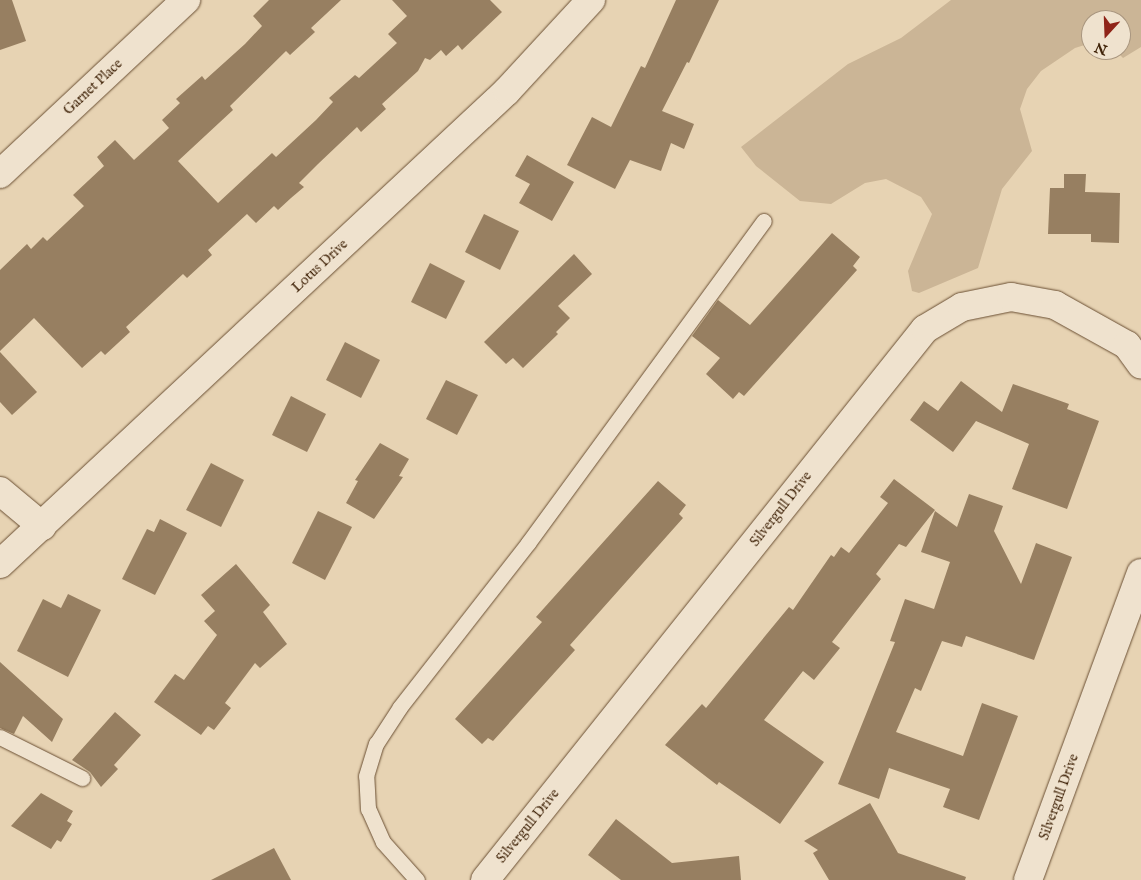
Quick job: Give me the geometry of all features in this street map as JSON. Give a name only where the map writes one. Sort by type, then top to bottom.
[{"type":"street","name":"Garnet Place","points":[[0,174],[186,0]]},
{"type":"street","name":"Lotus Drive","points":[[0,564],[507,91],[591,0]]},
{"type":"street","name":"Silvergull Drive","points":[[485,880],[925,329],[962,307],[1011,297],[1055,305],[1136,347]]},
{"type":"street","points":[[0,491],[42,526]]},
{"type":"street","name":"Silvergull Drive","points":[[1028,880],[1141,573]]},
{"type":"lane","points":[[417,880],[383,842],[368,809],[366,776],[376,744],[400,707],[528,543],[764,221]]},
{"type":"lane","points":[[0,737],[82,778]]},
{"type":"shaded area","points":[[951,0],[1141,0],[1141,47],[1131,53],[1131,10],[1081,10],[1081,46],[1075,48],[1041,71],[1027,89],[1020,109],[1032,151],[1002,189],[978,268],[919,293],[912,291],[908,271],[932,214],[921,197],[886,179],[865,183],[831,204],[800,201],[756,166],[741,147],[848,64],[901,38]]},
{"type":"building","points":[[0,0],[12,0],[26,41],[0,50]]},
{"type":"building","points":[[269,0],[341,0],[311,28],[315,32],[290,55],[286,51],[230,106],[233,110],[178,161],[218,203],[272,153],[276,157],[333,102],[329,98],[355,75],[359,78],[397,43],[388,34],[407,16],[392,0],[490,0],[502,12],[462,50],[458,45],[446,56],[441,50],[430,60],[425,58],[418,71],[382,104],[386,109],[361,132],[357,127],[318,164],[299,183],[304,187],[278,210],[274,206],[256,223],[247,214],[208,250],[212,255],[187,278],[183,274],[126,327],[130,332],[105,355],[101,351],[82,368],[34,318],[0,351],[0,270],[27,244],[31,249],[43,237],[47,241],[84,206],[73,195],[104,166],[97,157],[115,140],[134,160],[169,128],[162,120],[180,103],[176,99],[202,76],[205,80],[262,26],[253,16]]},
{"type":"building","points":[[676,0],[719,0],[689,63],[687,62],[662,111],[694,124],[684,149],[671,143],[661,171],[630,160],[615,189],[567,165],[592,117],[611,127],[641,66],[645,68]]},
{"type":"building","points":[[527,155],[574,182],[552,221],[519,203],[530,184],[515,176]]},
{"type":"building","points":[[1064,174],[1086,174],[1085,192],[1120,193],[1119,243],[1091,242],[1091,234],[1048,234],[1050,188],[1064,188]]},
{"type":"building","points":[[484,214],[519,231],[500,270],[465,252]]},
{"type":"building","points":[[832,233],[860,257],[853,266],[857,270],[744,396],[739,392],[733,399],[706,374],[720,358],[692,336],[718,300],[750,325]]},
{"type":"building","points":[[574,254],[592,274],[558,306],[570,318],[556,332],[558,334],[523,368],[513,358],[506,364],[484,342]]},
{"type":"building","points":[[430,263],[465,281],[446,319],[411,302]]},
{"type":"building","points":[[345,342],[380,360],[361,398],[326,380]]},
{"type":"building","points":[[0,352],[37,392],[12,415],[0,402]]},
{"type":"building","points":[[446,380],[478,395],[457,435],[426,419]]},
{"type":"building","points":[[961,381],[1002,412],[1013,384],[1069,404],[1067,409],[1099,421],[1067,509],[1012,489],[1029,444],[976,421],[953,452],[910,420],[924,401],[938,411]]},
{"type":"building","points":[[291,396],[326,414],[307,452],[272,435]]},
{"type":"building","points":[[380,443],[409,459],[399,476],[403,477],[374,519],[346,503],[358,481],[355,480]]},
{"type":"building","points":[[211,463],[244,480],[221,527],[186,510]]},
{"type":"building","points":[[894,479],[935,510],[906,547],[899,544],[876,574],[881,579],[832,642],[840,648],[814,680],[803,671],[764,720],[824,762],[780,824],[719,782],[717,785],[665,745],[702,704],[706,708],[789,607],[793,610],[831,555],[834,557],[841,547],[849,553],[888,503],[880,497]]},
{"type":"building","points":[[658,481],[686,505],[679,514],[683,518],[570,645],[575,650],[493,741],[488,738],[482,744],[455,719],[542,622],[536,617]]},
{"type":"building","points":[[969,494],[1003,506],[994,531],[1021,584],[1036,543],[1072,557],[1034,660],[966,636],[962,647],[942,641],[921,691],[915,688],[896,732],[963,756],[982,703],[1018,716],[979,820],[943,807],[950,789],[889,768],[879,799],[838,784],[895,642],[890,641],[905,599],[934,609],[950,562],[921,552],[935,511],[957,527]]},
{"type":"building","points":[[318,511],[352,527],[325,580],[292,563]]},
{"type":"building","points":[[160,519],[187,533],[155,595],[122,579],[147,529],[154,532]]},
{"type":"building","points":[[236,564],[270,605],[263,612],[287,644],[260,668],[255,663],[225,703],[231,708],[214,730],[208,726],[201,735],[154,702],[175,674],[184,680],[217,635],[204,621],[215,611],[201,595]]},
{"type":"building","points":[[68,594],[101,610],[68,677],[17,651],[43,599],[61,608]]},
{"type":"building","points":[[0,662],[63,719],[52,742],[23,716],[14,734],[0,728]]},
{"type":"building","points":[[115,712],[141,735],[114,765],[118,769],[101,787],[90,772],[72,760]]},
{"type":"building","points":[[41,793],[73,811],[67,821],[72,824],[61,842],[57,840],[51,849],[11,826]]},
{"type":"building","points":[[870,803],[898,853],[966,877],[965,880],[829,880],[813,853],[818,850],[804,841]]},
{"type":"building","points":[[616,819],[672,863],[739,856],[741,880],[621,880],[588,855]]},
{"type":"building","points":[[274,848],[291,880],[211,880]]}]
